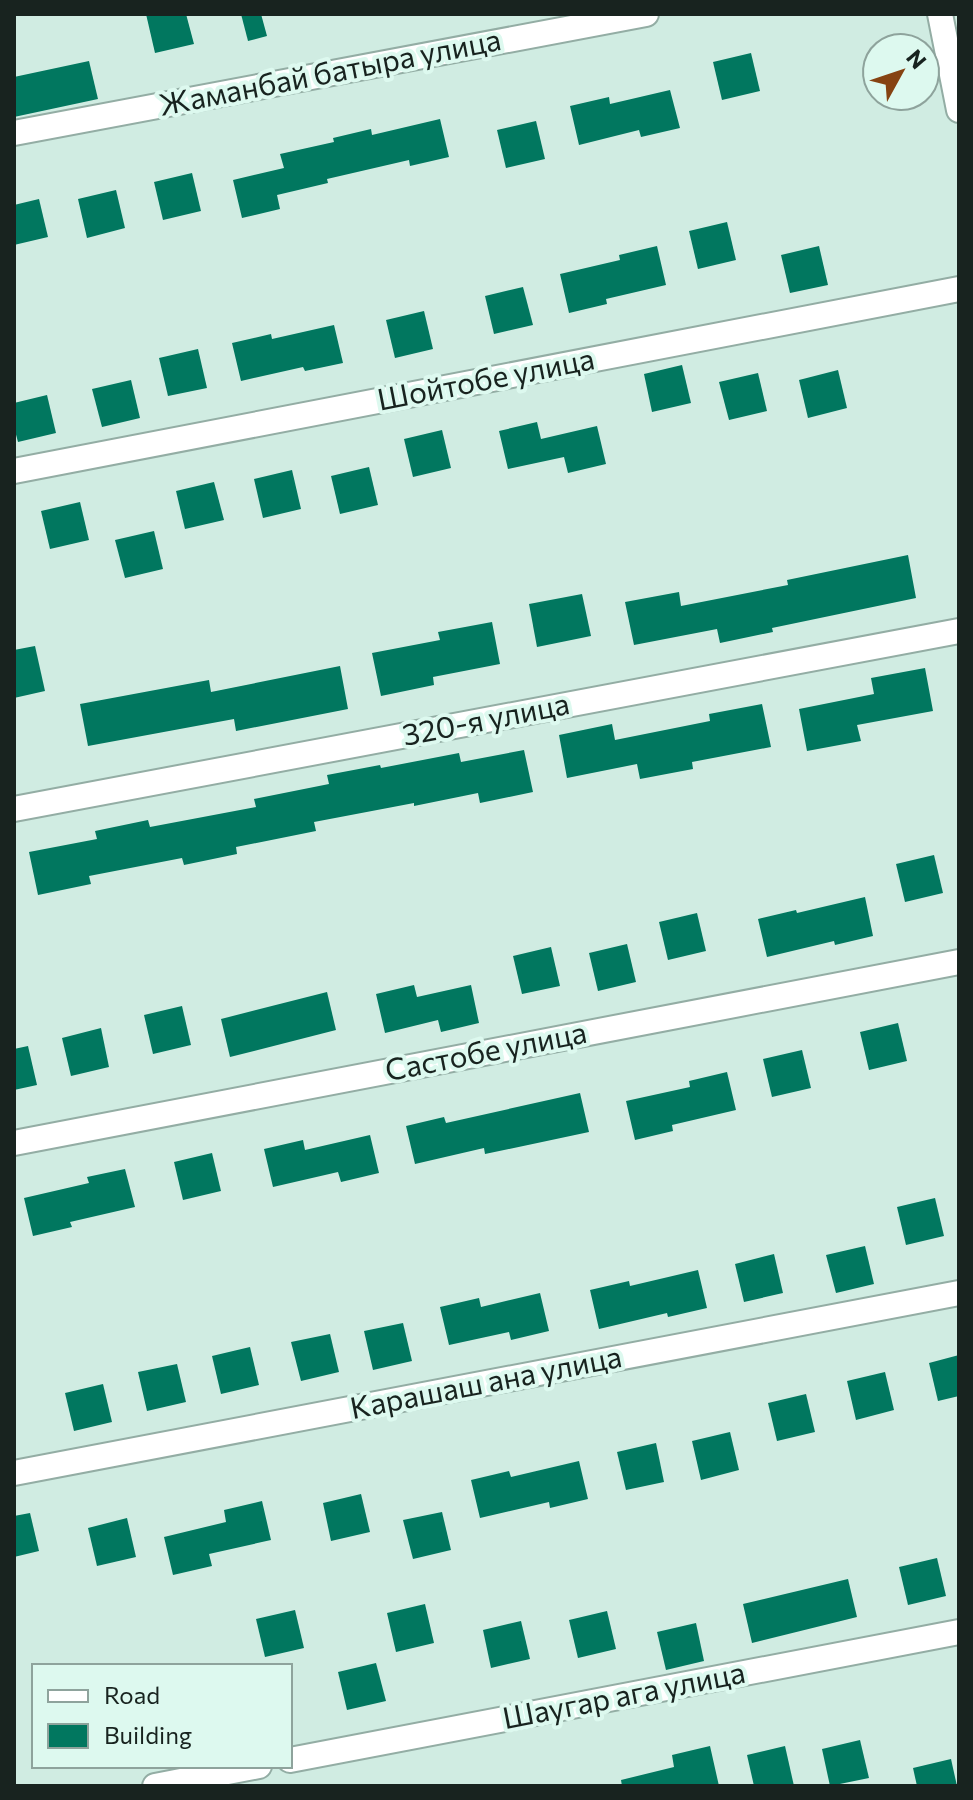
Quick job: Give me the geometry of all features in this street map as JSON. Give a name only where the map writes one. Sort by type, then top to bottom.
[{"type":"street","name":"Жаманбай батыра улица","points":[[14,133],[646,14]]},
{"type":"street","points":[[940,14],[959,110]]},
{"type":"street","name":"Шойтобе улица","points":[[14,471],[959,289]]},
{"type":"street","name":"320-я улица","points":[[14,809],[959,631]]},
{"type":"street","name":"Састобе улица","points":[[14,1143],[959,962]]},
{"type":"street","name":"Карашаш ана улица","points":[[14,1473],[959,1293]]},
{"type":"street","name":"Шаугар ага улица","points":[[292,1760],[959,1632]]},
{"type":"street","points":[[155,1786],[249,1768]]},
{"type":"building","points":[[146,14],[186,14],[194,44],[155,53]]},
{"type":"building","points":[[241,14],[261,14],[267,36],[248,41]]},
{"type":"building","points":[[751,53],[760,91],[722,100],[713,62]]},
{"type":"building","points":[[89,61],[98,99],[14,117],[14,77]]},
{"type":"building","points":[[670,90],[680,128],[641,137],[639,130],[579,145],[570,106],[609,97],[610,104]]},
{"type":"building","points":[[440,119],[449,157],[410,166],[409,160],[327,179],[328,183],[277,195],[280,209],[242,218],[233,180],[284,168],[280,154],[334,142],[333,138],[371,129],[372,135]]},
{"type":"building","points":[[536,121],[545,159],[506,168],[497,130]]},
{"type":"building","points":[[192,173],[201,211],[163,220],[154,182]]},
{"type":"building","points":[[116,190],[125,228],[87,238],[78,199]]},
{"type":"building","points":[[39,199],[48,237],[14,245],[14,205]]},
{"type":"building","points":[[727,222],[736,260],[698,269],[689,231]]},
{"type":"building","points":[[657,246],[666,285],[606,299],[607,304],[569,313],[560,274],[620,260],[619,255]]},
{"type":"building","points":[[819,246],[828,285],[790,293],[781,255]]},
{"type":"building","points":[[523,287],[533,325],[494,334],[485,296]]},
{"type":"building","points":[[424,311],[433,349],[395,358],[386,320]]},
{"type":"building","points":[[334,325],[343,363],[305,371],[303,367],[241,381],[232,343],[271,334],[272,339]]},
{"type":"building","points":[[198,349],[207,388],[168,396],[159,358]]},
{"type":"building","points":[[682,365],[691,403],[652,412],[644,374]]},
{"type":"building","points":[[838,370],[847,408],[808,418],[799,380]]},
{"type":"building","points":[[758,373],[767,411],[729,420],[719,382]]},
{"type":"building","points":[[131,380],[140,418],[102,427],[92,389]]},
{"type":"building","points":[[47,395],[56,433],[18,442],[14,427],[14,403]]},
{"type":"building","points":[[537,422],[541,439],[597,426],[606,464],[568,473],[564,457],[508,469],[499,431]]},
{"type":"building","points":[[442,430],[451,468],[413,477],[404,439]]},
{"type":"building","points":[[369,467],[378,505],[340,514],[331,476]]},
{"type":"building","points":[[292,470],[301,509],[263,518],[254,479]]},
{"type":"building","points":[[214,482],[224,520],[185,529],[176,491]]},
{"type":"building","points":[[80,502],[89,540],[50,549],[41,511]]},
{"type":"building","points":[[154,531],[163,569],[125,578],[115,540]]},
{"type":"building","points":[[908,555],[916,598],[772,628],[773,632],[720,643],[717,629],[634,645],[625,602],[679,592],[681,606],[788,585],[787,580]]},
{"type":"building","points":[[582,594],[591,636],[537,647],[529,604]]},
{"type":"building","points":[[492,622],[500,664],[433,677],[434,685],[381,696],[372,653],[440,640],[438,632]]},
{"type":"building","points":[[35,646],[45,691],[14,698],[14,650]]},
{"type":"building","points":[[340,666],[348,709],[236,731],[234,719],[88,746],[80,704],[209,680],[211,692]]},
{"type":"building","points":[[925,668],[933,711],[857,725],[861,741],[807,751],[799,709],[874,694],[871,678]]},
{"type":"building","points":[[762,704],[771,747],[692,762],[693,769],[640,779],[637,764],[567,778],[559,735],[612,724],[615,740],[710,721],[709,714]]},
{"type":"building","points":[[524,750],[533,792],[480,803],[478,793],[314,822],[316,831],[236,847],[237,854],[184,865],[182,858],[89,876],[91,884],[38,895],[29,852],[97,839],[95,831],[148,820],[150,827],[256,807],[254,799],[329,784],[327,775],[459,753],[461,762]]},
{"type":"building","points":[[934,855],[943,893],[905,902],[896,864]]},
{"type":"building","points":[[865,897],[873,936],[835,945],[834,941],[767,957],[758,919]]},
{"type":"building","points":[[697,913],[706,951],[668,960],[659,922]]},
{"type":"building","points":[[627,944],[636,982],[598,991],[589,953]]},
{"type":"building","points":[[551,947],[560,986],[522,994],[513,956]]},
{"type":"building","points":[[414,985],[417,997],[471,985],[479,1023],[441,1032],[438,1020],[385,1033],[376,994]]},
{"type":"building","points":[[327,992],[336,1030],[230,1057],[221,1019]]},
{"type":"building","points":[[182,1006],[191,1045],[153,1054],[144,1015]]},
{"type":"building","points":[[898,1023],[907,1061],[869,1070],[860,1032]]},
{"type":"building","points":[[101,1028],[109,1067],[71,1076],[62,1038]]},
{"type":"building","points":[[28,1046],[37,1085],[14,1090],[14,1049]]},
{"type":"building","points":[[802,1050],[811,1088],[772,1097],[763,1059]]},
{"type":"building","points":[[727,1072],[736,1110],[672,1125],[673,1131],[635,1140],[626,1101],[690,1087],[689,1081]]},
{"type":"building","points":[[580,1093],[589,1132],[485,1154],[484,1148],[415,1164],[406,1126],[444,1117],[446,1123]]},
{"type":"building","points":[[370,1135],[379,1173],[341,1182],[338,1172],[273,1187],[264,1149],[303,1140],[305,1150]]},
{"type":"building","points":[[212,1153],[221,1191],[183,1200],[174,1162]]},
{"type":"building","points":[[125,1169],[135,1207],[70,1222],[72,1227],[33,1236],[24,1198],[89,1183],[87,1177]]},
{"type":"building","points":[[935,1198],[944,1236],[906,1245],[897,1207]]},
{"type":"building","points":[[865,1246],[874,1284],[836,1293],[826,1255]]},
{"type":"building","points":[[774,1254],[783,1293],[744,1302],[735,1264]]},
{"type":"building","points":[[698,1270],[707,1308],[668,1317],[667,1313],[599,1329],[590,1290],[629,1281],[630,1286]]},
{"type":"building","points":[[540,1293],[549,1331],[511,1340],[509,1332],[449,1345],[440,1307],[479,1298],[481,1307]]},
{"type":"building","points":[[403,1323],[412,1361],[373,1370],[364,1331]]},
{"type":"building","points":[[330,1334],[339,1372],[301,1381],[291,1342]]},
{"type":"building","points":[[250,1347],[259,1385],[221,1394],[212,1356]]},
{"type":"building","points":[[959,1355],[959,1396],[938,1401],[929,1363]]},
{"type":"building","points":[[177,1364],[186,1402],[147,1411],[138,1372]]},
{"type":"building","points":[[885,1372],[894,1410],[856,1420],[847,1381]]},
{"type":"building","points":[[103,1384],[112,1422],[74,1431],[65,1393]]},
{"type":"building","points":[[806,1394],[815,1432],[777,1441],[768,1403]]},
{"type":"building","points":[[730,1432],[739,1470],[701,1480],[692,1441]]},
{"type":"building","points":[[656,1443],[664,1482],[626,1490],[617,1452]]},
{"type":"building","points":[[579,1461],[588,1499],[550,1508],[549,1502],[480,1518],[471,1480],[509,1471],[511,1477]]},
{"type":"building","points":[[361,1494],[370,1532],[331,1541],[323,1503]]},
{"type":"building","points":[[262,1501],[271,1540],[209,1554],[212,1566],[173,1575],[164,1537],[226,1522],[224,1510]]},
{"type":"building","points":[[442,1512],[451,1550],[413,1559],[403,1520]]},
{"type":"building","points":[[30,1513],[39,1551],[14,1557],[14,1516]]},
{"type":"building","points":[[127,1518],[136,1557],[97,1566],[88,1528]]},
{"type":"building","points":[[937,1558],[946,1596],[908,1605],[899,1567]]},
{"type":"building","points":[[848,1579],[857,1617],[752,1643],[743,1604]]},
{"type":"building","points":[[425,1604],[434,1643],[396,1652],[387,1613]]},
{"type":"building","points":[[295,1610],[304,1648],[265,1657],[256,1619]]},
{"type":"building","points":[[607,1611],[616,1649],[578,1658],[569,1620]]},
{"type":"building","points":[[521,1621],[530,1659],[491,1668],[483,1630]]},
{"type":"building","points":[[696,1623],[704,1661],[666,1670],[657,1632]]},
{"type":"building","points":[[376,1663],[386,1701],[347,1710],[338,1672]]},
{"type":"building","points":[[860,1740],[869,1778],[830,1786],[822,1749]]},
{"type":"building","points":[[710,1746],[719,1786],[622,1786],[621,1780],[674,1767],[672,1755]]},
{"type":"building","points":[[785,1746],[794,1786],[754,1786],[747,1755]]},
{"type":"building","points":[[951,1759],[957,1786],[917,1786],[913,1768]]}]
